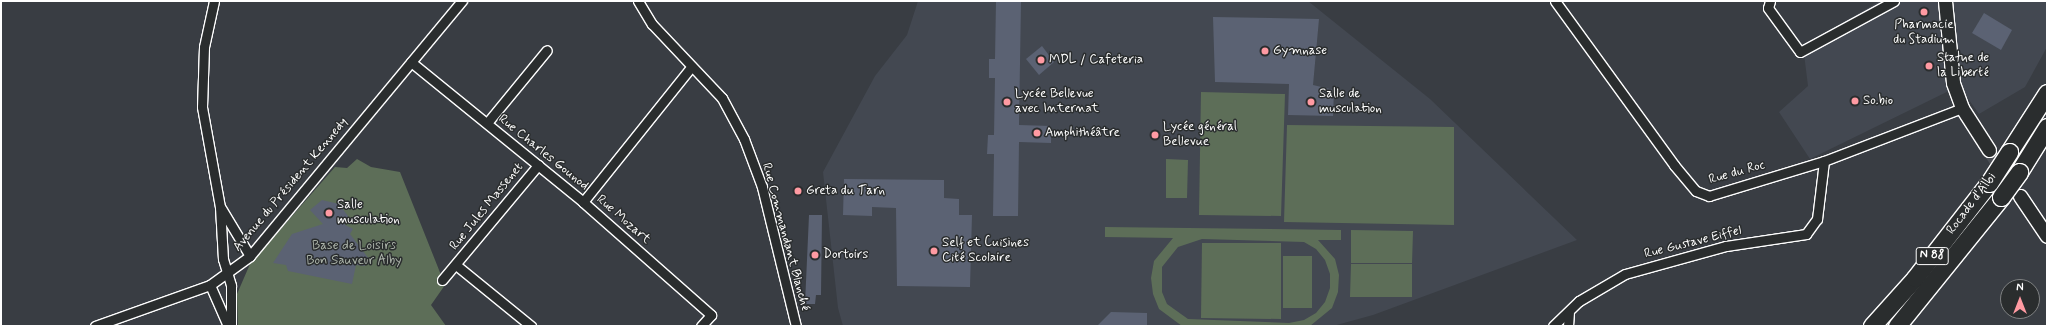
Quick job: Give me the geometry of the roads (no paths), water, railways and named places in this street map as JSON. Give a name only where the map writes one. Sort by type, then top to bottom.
[{"type":"highway","name":"Rocade d'Albi","points":[[1872,326],[1919,272],[1989,183],[2043,98]]},
{"type":"highway","name":"Rocade d'Albi","points":[[1897,326],[2019,172],[2047,127]]},
{"type":"street","points":[[214,1],[204,47],[202,86],[205,131],[220,207],[220,234],[232,302],[231,326]]},
{"type":"street","name":"Avenue du Président Kennedy","points":[[95,326],[210,285],[228,276],[250,256],[462,1]]},
{"type":"street","name":"Rue Commandant Blanché","points":[[638,1],[652,24],[691,67],[722,98],[744,139],[762,187],[796,326]]},
{"type":"street","name":"Rue du Roc","points":[[1555,1],[1630,108],[1696,191],[1709,196],[1824,161],[1962,108]]},
{"type":"street","points":[[1770,1],[1768,8],[1800,52],[1894,1]]},
{"type":"street","points":[[1938,1],[1945,26]]},
{"type":"street","points":[[1945,1],[1945,26],[1950,71],[1962,108],[1989,150]]},
{"type":"street","name":"Rue Charles Gounod","points":[[487,123],[547,50]]},
{"type":"street","name":"Rue Charles Gounod","points":[[410,62],[583,202]]},
{"type":"street","name":"Rue Mozart","points":[[691,67],[583,202],[711,315],[701,326]]},
{"type":"street","name":"Rue Gustave Eiffel","points":[[1553,326],[1569,313],[1578,301],[1625,274],[1726,246],[1806,234],[1817,219],[1824,161]]},
{"type":"street","name":"Rue Jules Massenet","points":[[442,280],[538,165]]},
{"type":"street","points":[[2020,196],[2047,236]]},
{"type":"street","points":[[220,207],[250,256]]},
{"type":"street","points":[[456,265],[531,326]]},
{"type":"street","points":[[210,285],[228,326]]},
{"type":"street","points":[[1568,326],[1569,313]]},
{"type":"tunnel","points":[[1989,150],[2016,190]]},
{"type":"place","name":"Pharmacie du Stadium","points":[[1924,12]]},
{"type":"place","name":"Gymnase","points":[[1265,51]]},
{"type":"place","name":"MDL / Cafeteria","points":[[1041,60]]},
{"type":"place","name":"Statue de la Liberté","points":[[1929,66]]},
{"type":"place","name":"So.bio","points":[[1855,101]]},
{"type":"place","name":"Lycée Bellevue avec Internat","points":[[1007,102]]},
{"type":"place","name":"Salle de musculation","points":[[1311,102]]},
{"type":"place","name":"Amphithéâtre","points":[[1037,133]]},
{"type":"place","name":"Lycée général Bellevue","points":[[1155,135]]},
{"type":"place","name":"Greta du Tarn","points":[[798,191]]},
{"type":"place","name":"Salle musculation","points":[[329,213]]},
{"type":"place","name":"Self et Cuisines Cité Scolaire","points":[[934,251]]},
{"type":"place","name":"Dortoirs","points":[[815,255]]},
{"type":"park label","name":"Base de Loisirs Bon Sauveur Alby","points":[[354,254]]}]
